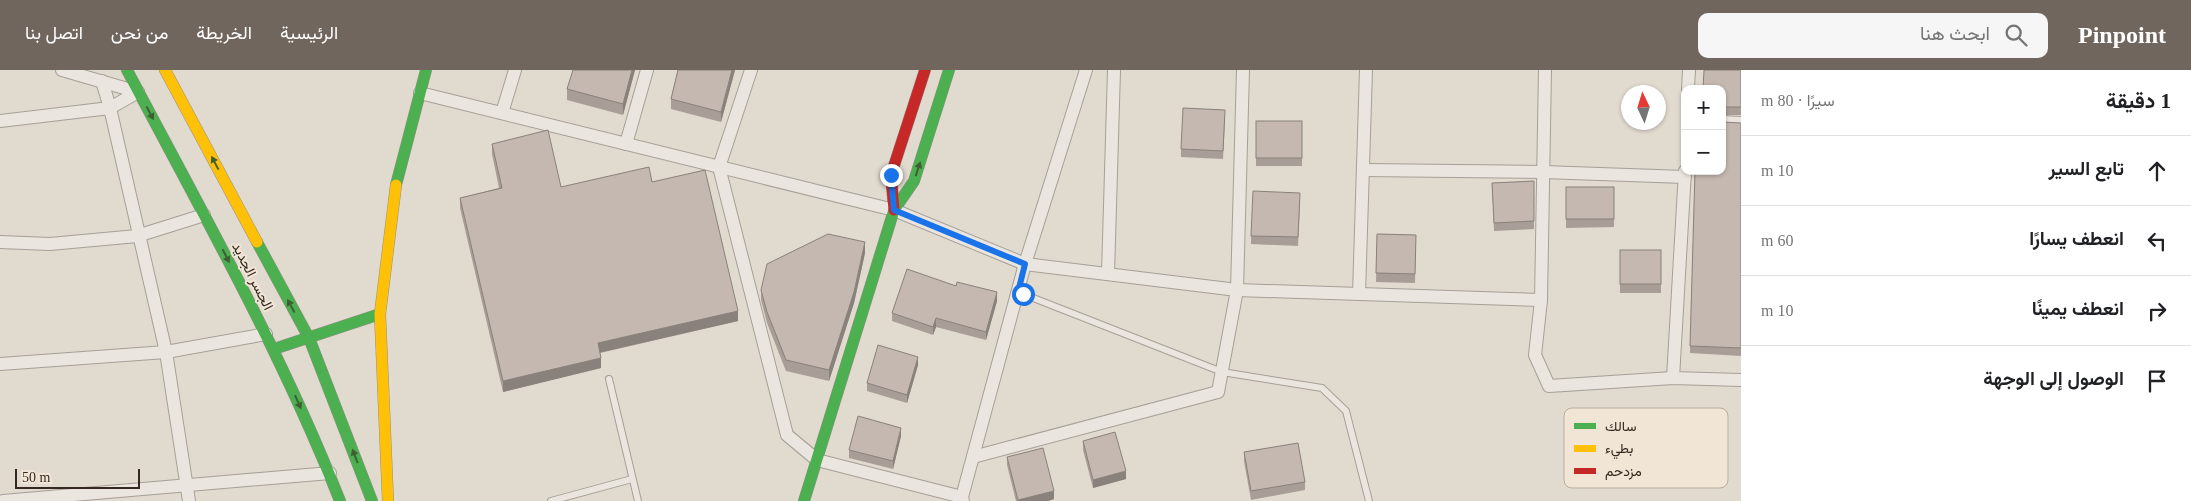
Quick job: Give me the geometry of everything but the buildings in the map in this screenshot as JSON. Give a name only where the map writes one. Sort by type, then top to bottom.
[{"type":"street","points":[[62,70],[138,92]]},
{"type":"street","name":"الجسر الجديد","points":[[127,70],[274,349],[330,473],[340,501]]},
{"type":"street","name":"الجسر الجديد","points":[[165,70],[309,338],[372,501]]},
{"type":"street","points":[[388,501],[380,314],[398,172],[426,70]]},
{"type":"street","points":[[502,113],[515,70]]},
{"type":"street","points":[[626,144],[647,70]]},
{"type":"street","points":[[751,70],[719,167],[787,436],[817,460],[962,499],[1025,264],[1086,70]]},
{"type":"street","points":[[894,210],[891,175],[925,70]]},
{"type":"street","points":[[804,501],[894,210],[914,181],[949,70]]},
{"type":"street","points":[[1108,274],[1114,70]]},
{"type":"street","points":[[972,457],[1218,392],[1237,290],[1243,70]]},
{"type":"street","points":[[1360,294],[1366,70]]},
{"type":"street","points":[[1545,70],[1541,300],[1536,355],[1549,386],[1673,378],[1741,380]]},
{"type":"street","points":[[1688,85],[1689,70]]},
{"type":"street","points":[[102,81],[110,108],[137,236],[166,352],[189,501]]},
{"type":"street","points":[[0,121],[110,108],[138,92]]},
{"type":"street","points":[[420,93],[894,210],[1025,264],[1237,290],[1541,300]]},
{"type":"street","points":[[1726,122],[1741,123]]},
{"type":"street","points":[[1363,170],[1681,174]]},
{"type":"street","points":[[1673,378],[1685,175]]},
{"type":"street","points":[[0,242],[50,244],[137,236],[204,215]]},
{"type":"street","points":[[274,349],[380,314]]},
{"type":"street","points":[[0,364],[166,352],[266,334]]},
{"type":"street","points":[[3,501],[330,473]]},
{"type":"lane","points":[[1018,292],[1222,372],[1322,388],[1346,411],[1369,501]]},
{"type":"lane","points":[[609,380],[638,501]]},
{"type":"lane","points":[[551,501],[632,479]]},
{"type":"traffic: fast","points":[[127,70],[240,282],[292,390],[340,501]]},
{"type":"traffic: fast","points":[[396,185],[426,70]]},
{"type":"traffic: fast","points":[[804,501],[894,210],[914,181],[949,70]]},
{"type":"traffic: fast","points":[[257,242],[309,338],[372,501]]},
{"type":"traffic: fast","points":[[274,349],[380,314]]},
{"type":"traffic: slow","points":[[165,70],[257,242]]},
{"type":"traffic: slow","points":[[388,501],[380,314],[396,185]]},
{"type":"traffic: jam","points":[[894,210],[891,175],[925,70]]},
{"type":"route","points":[[891,175],[894,210],[1025,264],[1018,292],[1023,294]]}]
